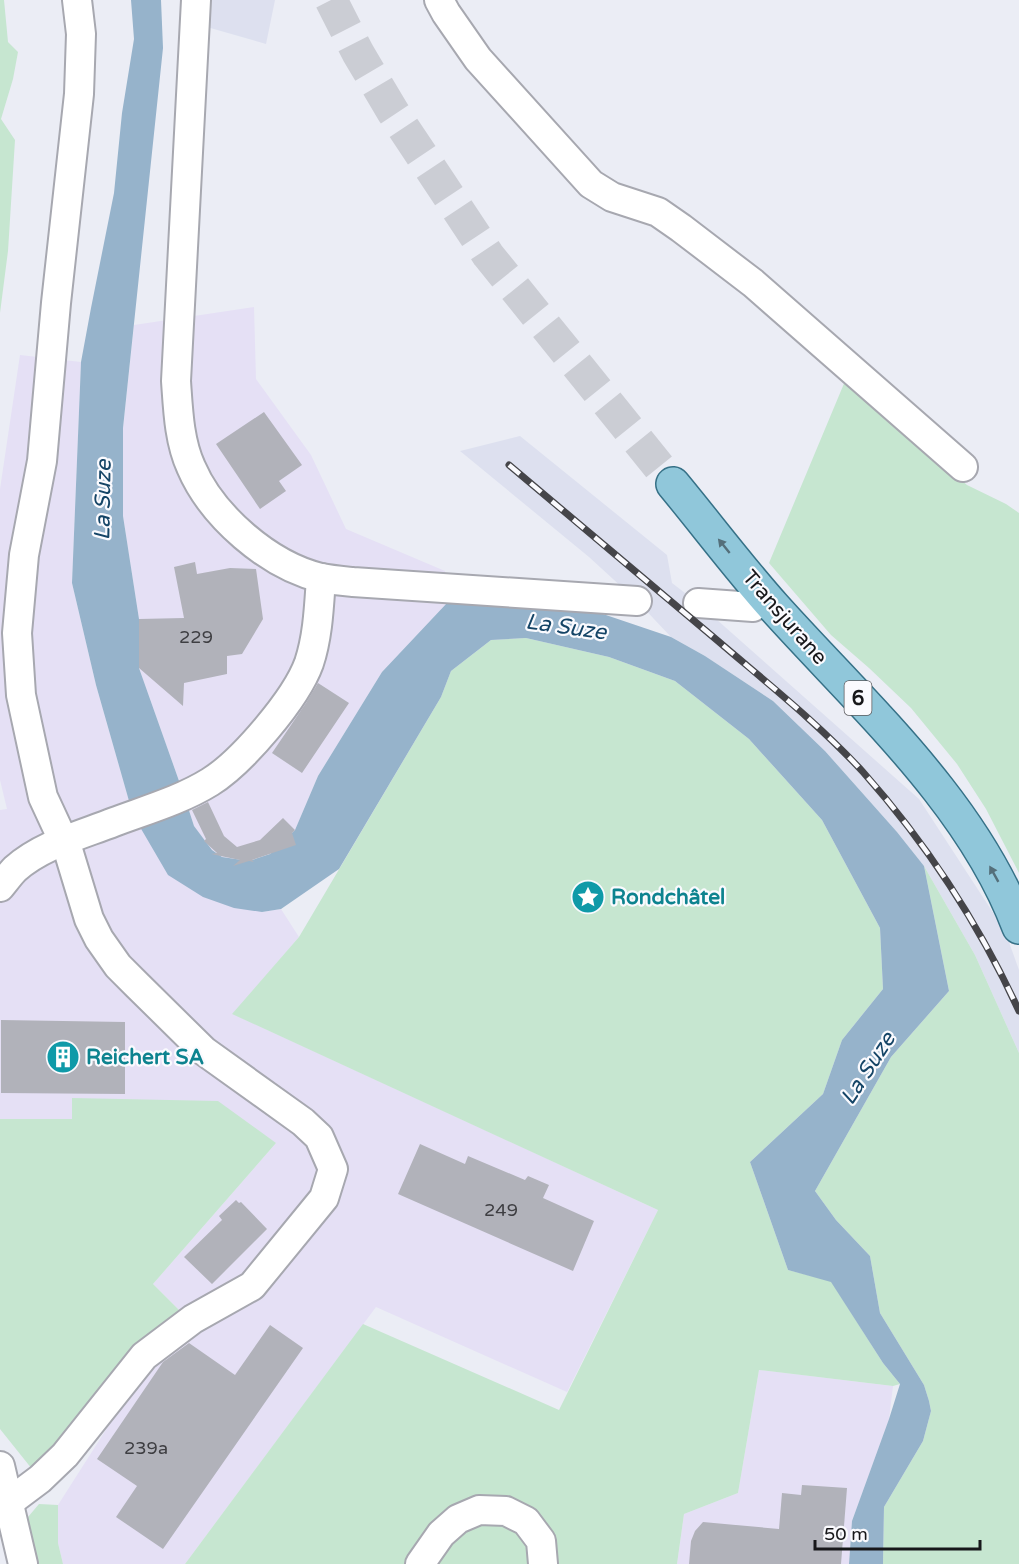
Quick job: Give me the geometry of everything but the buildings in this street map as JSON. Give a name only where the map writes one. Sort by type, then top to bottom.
[{"type":"main road","name":"Transjurane","points":[[673,484],[772,605],[909,753],[937,788],[970,833],[1019,927]]},
{"type":"street","points":[[8,1503],[40,1479],[65,1455],[144,1356],[193,1319],[252,1286],[324,1198],[333,1170],[319,1137],[303,1122],[204,1051],[118,966],[88,920],[69,853],[40,785],[21,695],[17,633],[24,555],[42,461],[56,303],[79,94],[81,34],[77,0]]},
{"type":"street","points":[[196,0],[176,381],[184,447],[191,467],[221,514],[263,550],[290,566],[321,578],[637,601]]},
{"type":"street","points":[[439,0],[478,59],[591,184],[612,197],[658,212],[681,228],[753,283],[963,467]]},
{"type":"street","points":[[0,886],[16,869],[39,853],[184,795],[211,782],[240,758],[267,728],[292,694],[308,665],[315,639],[321,578]]},
{"type":"street","points":[[698,603],[753,607]]},
{"type":"street","points":[[0,1466],[23,1564]]},
{"type":"street","points":[[420,1564],[441,1534],[458,1519],[479,1510],[506,1511],[526,1521],[541,1541],[543,1564]]},
{"type":"shaded area","points":[[208,0],[275,0],[266,44],[207,27]]},
{"type":"shaded area","points":[[254,307],[256,379],[311,455],[346,529],[445,571],[447,603],[382,672],[318,776],[295,830],[270,854],[249,861],[222,857],[212,850],[194,826],[139,668],[139,619],[123,516],[123,428],[134,325]]},
{"type":"shaded area","points":[[20,355],[81,362],[72,583],[96,685],[133,815],[262,912],[281,909],[299,937],[233,1014],[658,1210],[567,1392],[376,1307],[185,1564],[63,1564],[58,1543],[58,1505],[181,1312],[153,1284],[276,1143],[72,1098],[73,1119],[0,1119],[0,810],[7,809],[0,780],[0,489]]},
{"type":"shaded area","points":[[520,436],[667,555],[672,583],[698,603],[919,799],[1005,931],[1019,970],[1019,1053],[975,955],[924,866],[825,751],[773,701],[705,656],[671,637],[637,601],[589,557],[460,451]]},
{"type":"shaded area","points":[[759,1370],[893,1386],[889,1419],[852,1521],[849,1564],[677,1564],[684,1514],[738,1493]]},
{"type":"green space","points":[[0,0],[4,0],[8,42],[18,52],[1,119],[15,140],[8,251],[0,313]]},
{"type":"green space","points":[[848,374],[935,458],[967,485],[1019,513],[1019,873],[986,809],[957,764],[911,708],[831,635],[769,563]]},
{"type":"green space","points":[[526,638],[609,657],[675,681],[749,739],[822,820],[880,928],[883,989],[842,1040],[823,1094],[750,1162],[788,1270],[831,1281],[883,1363],[900,1384],[893,1386],[759,1370],[738,1493],[684,1514],[677,1564],[185,1564],[363,1324],[559,1410],[658,1210],[232,1014],[299,937],[441,697],[451,671],[491,640]]},
{"type":"green space","points":[[924,866],[975,955],[1019,1053],[1019,1564],[883,1564],[884,1507],[923,1441],[931,1411],[924,1385],[880,1313],[870,1256],[836,1220],[815,1191],[891,1057],[949,991]]},
{"type":"green space","points":[[72,1098],[218,1101],[276,1143],[153,1284],[181,1312],[40,1479],[0,1429],[0,1119],[72,1119]]},
{"type":"green space","points":[[39,1504],[58,1505],[58,1543],[63,1564],[20,1564],[12,1536]]},
{"type":"water","name":"La Suze","points":[[131,0],[161,0],[163,48],[123,428],[123,516],[139,619],[139,668],[194,826],[212,850],[222,857],[249,861],[270,854],[295,830],[318,776],[382,672],[447,603],[460,597],[600,613],[671,637],[705,656],[773,701],[825,751],[924,866],[949,991],[891,1057],[815,1191],[836,1220],[870,1256],[880,1313],[924,1385],[931,1411],[923,1441],[884,1507],[883,1564],[849,1564],[852,1521],[900,1384],[883,1363],[831,1282],[788,1270],[750,1162],[823,1094],[842,1040],[883,989],[880,928],[822,820],[749,739],[675,681],[609,657],[526,638],[491,640],[451,671],[441,697],[339,869],[281,909],[262,912],[234,908],[203,897],[168,875],[133,815],[96,685],[72,583],[81,362],[114,193],[122,113],[134,39]]},
{"type":"tunnel","points":[[331,0],[358,53],[393,112],[488,255],[673,484]]},
{"type":"railway","points":[[509,465],[792,704],[863,772],[909,827],[950,886],[987,947],[1019,1011]]},
{"type":"place","name":"Rondchâtel","points":[[588,897]]},
{"type":"place","name":"Reichert SA","points":[[63,1057]]}]
